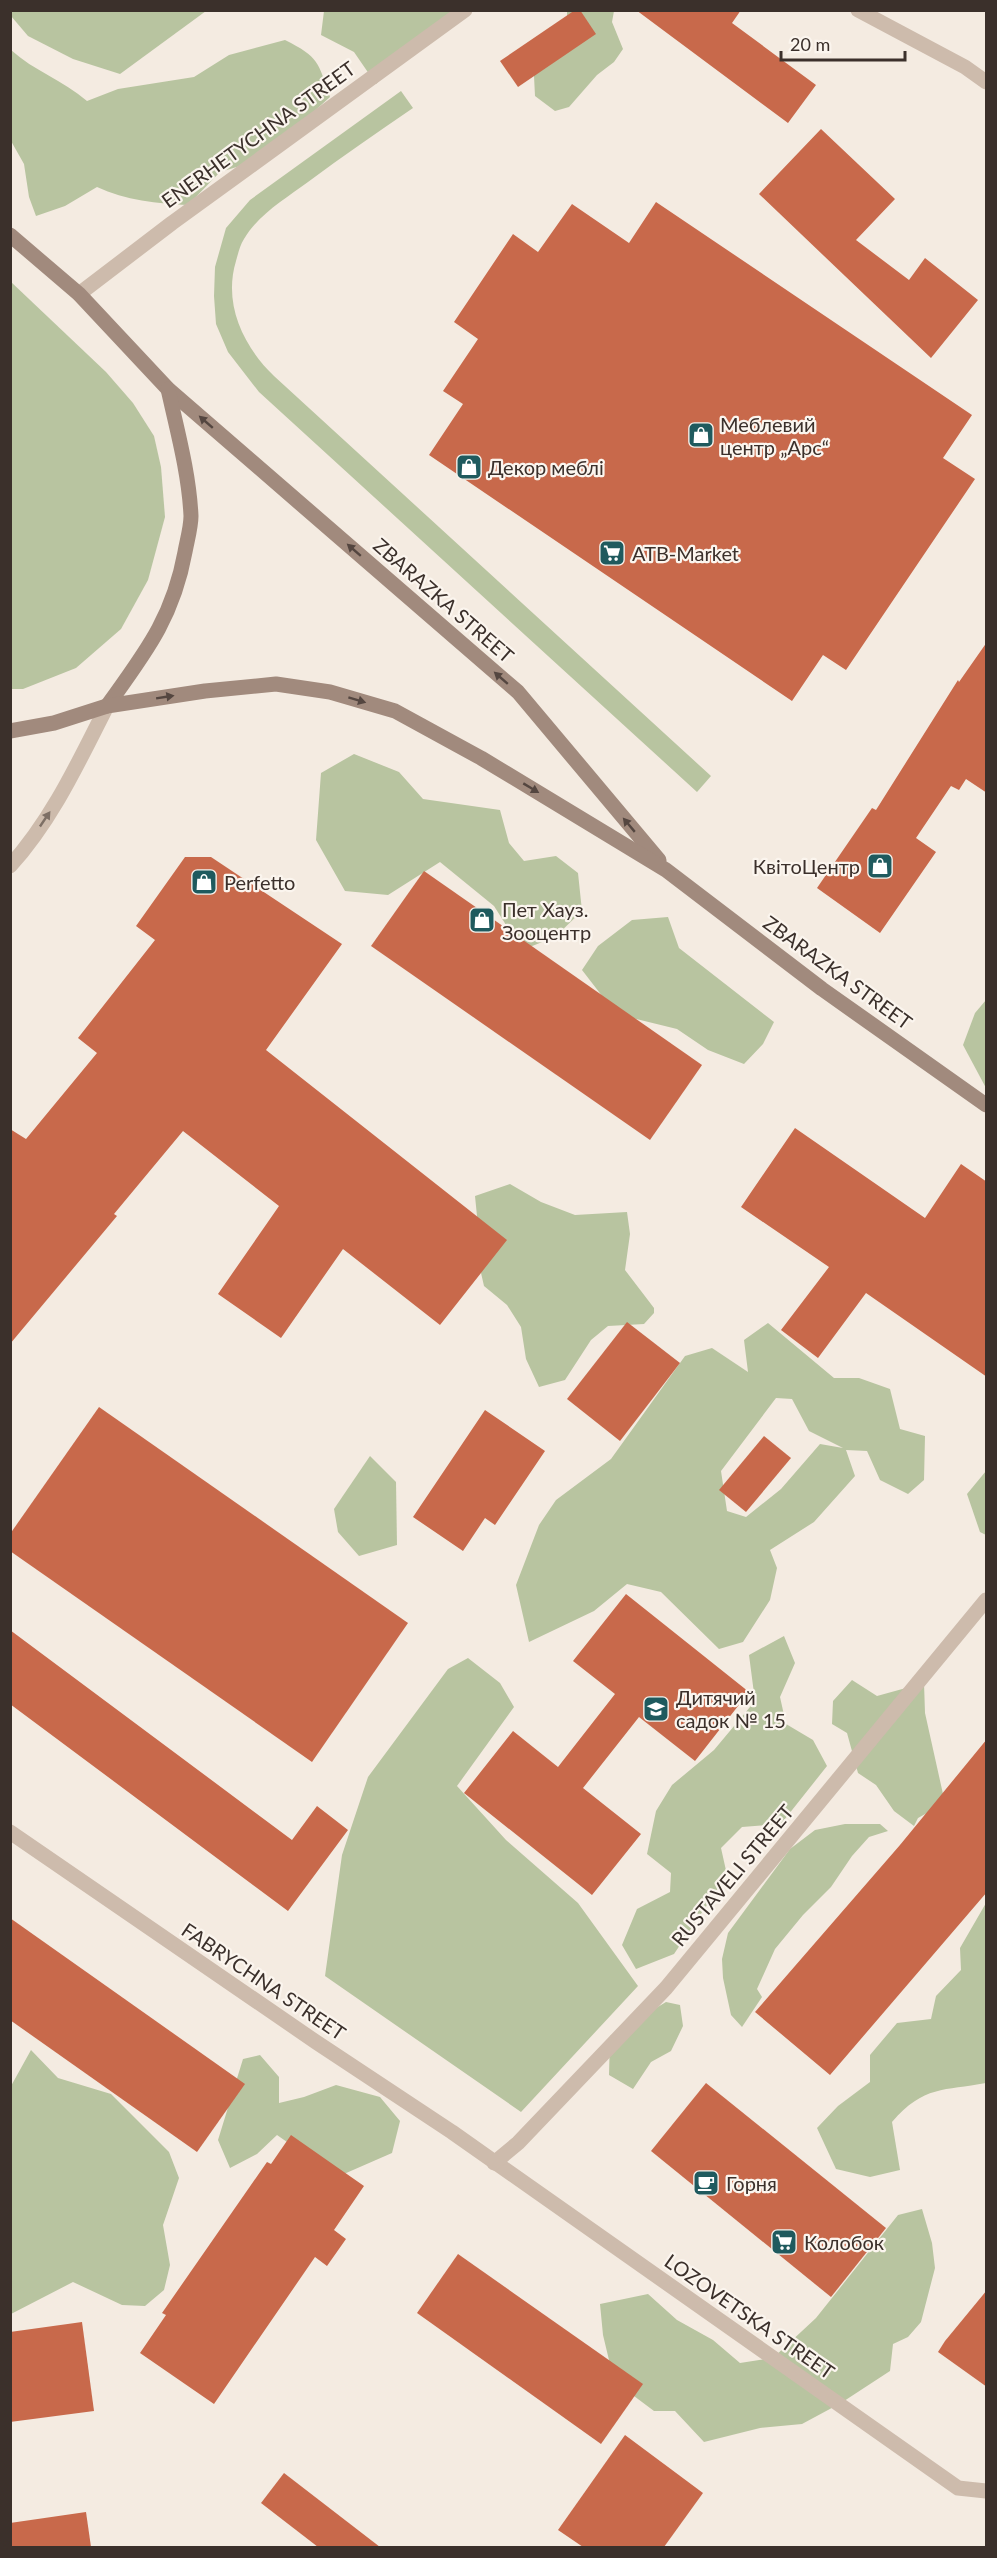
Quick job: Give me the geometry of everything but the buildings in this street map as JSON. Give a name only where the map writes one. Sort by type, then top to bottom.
[{"type":"main road","name":"ZBARAZKA STREET","points":[[10,235],[79,294],[168,389],[518,692],[666,870]]},
{"type":"main road","points":[[107,706],[147,650],[169,612],[181,573],[191,518],[182,454],[168,389]]},
{"type":"main road","name":"ZBARAZKA STREET","points":[[10,730],[54,723],[107,706],[205,691],[276,684],[330,692],[394,711],[481,758],[666,870],[822,989],[987,1106]]},
{"type":"street","name":"ENERHETYCHNA STREET","points":[[79,294],[465,10]]},
{"type":"street","points":[[858,10],[966,67],[987,82]]},
{"type":"street","points":[[10,866],[63,791],[107,706]]},
{"type":"street","name":"RUSTAVELI STREET","points":[[494,2163],[518,2143],[666,1988],[987,1600]]},
{"type":"street","name":"FABRYCHNA STREET","points":[[10,1832],[316,2042],[452,2132],[494,2163]]},
{"type":"street","name":"LOZOVETSKA STREET","points":[[494,2163],[958,2488],[987,2491]]},
{"type":"green space","points":[[10,11],[206,11],[120,74],[73,59],[28,36],[11,16]]},
{"type":"green space","points":[[324,11],[474,11],[423,37],[376,84],[354,52],[321,35]]},
{"type":"green space","points":[[567,11],[614,11],[612,22],[623,49],[614,62],[597,75],[569,107],[555,111],[535,96],[533,56],[567,24]]},
{"type":"green space","points":[[285,40],[305,51],[316,62],[330,97],[260,160],[220,172],[188,205],[142,200],[97,187],[65,206],[36,216],[29,197],[24,164],[11,141],[11,50],[87,101],[118,89],[194,77],[229,55]]},
{"type":"green space","points":[[401,91],[413,108],[347,153],[265,214],[243,241],[236,261],[232,293],[234,308],[245,338],[274,376],[711,776],[697,792],[259,392],[228,352],[216,324],[215,267],[226,228],[250,200]]},
{"type":"green space","points":[[10,281],[106,372],[133,403],[154,436],[161,467],[165,517],[148,580],[121,629],[76,668],[23,689],[11,689]]},
{"type":"green space","points":[[354,754],[399,772],[423,799],[500,810],[509,843],[524,861],[556,856],[578,873],[582,911],[555,937],[522,950],[494,906],[440,862],[388,895],[345,891],[316,840],[321,773]]},
{"type":"green space","points":[[668,917],[679,948],[774,1022],[763,1044],[744,1064],[708,1050],[677,1029],[616,1014],[582,970],[598,946],[632,920]]},
{"type":"green space","points":[[986,1000],[986,1088],[963,1045],[975,1013]]},
{"type":"green space","points":[[510,1184],[541,1202],[575,1215],[627,1212],[630,1234],[625,1270],[654,1308],[654,1313],[644,1324],[608,1326],[591,1340],[565,1380],[539,1387],[526,1359],[521,1327],[507,1305],[484,1286],[476,1251],[475,1196]]},
{"type":"green space","points":[[768,1323],[834,1378],[859,1378],[890,1389],[900,1429],[925,1436],[924,1480],[908,1494],[880,1480],[867,1451],[846,1450],[855,1476],[814,1522],[770,1550],[777,1568],[770,1600],[743,1642],[719,1649],[661,1592],[627,1584],[594,1611],[529,1642],[516,1585],[539,1525],[556,1500],[611,1459],[685,1356],[712,1348],[748,1372],[744,1340]],"holes":[[[776,1398],[792,1399],[809,1431],[843,1448],[820,1444],[781,1489],[746,1517],[727,1511],[721,1471]]]},
{"type":"green space","points":[[370,1456],[396,1482],[397,1545],[359,1556],[338,1532],[334,1509]]},
{"type":"green space","points":[[986,1471],[986,1535],[980,1532],[967,1494]]},
{"type":"green space","points":[[784,1636],[795,1663],[780,1697],[786,1724],[813,1740],[827,1766],[781,1824],[742,1827],[721,1848],[727,1875],[674,1954],[636,1969],[622,1945],[637,1909],[670,1892],[671,1873],[647,1854],[656,1811],[672,1785],[714,1750],[755,1701],[749,1655]]},
{"type":"green space","points":[[468,1658],[500,1683],[514,1707],[457,1786],[506,1840],[578,1903],[638,1986],[521,2112],[325,1976],[342,1855],[368,1777],[448,1669]]},
{"type":"green space","points":[[852,1680],[877,1696],[924,1683],[925,1713],[945,1803],[918,1818],[914,1826],[894,1811],[876,1785],[858,1773],[847,1733],[832,1724],[833,1701]]},
{"type":"green space","points":[[845,1824],[880,1824],[888,1831],[869,1837],[852,1856],[831,1887],[803,1915],[775,1949],[757,1989],[762,1997],[742,2027],[731,2015],[723,1978],[722,1959],[728,1933],[790,1849],[815,1830]]},
{"type":"green space","points":[[986,1903],[986,2083],[946,2089],[925,2096],[914,2101],[892,2122],[900,2170],[870,2177],[836,2169],[817,2128],[838,2106],[870,2082],[870,2055],[897,2023],[931,2019],[936,1996],[961,1970],[960,1948]]},
{"type":"green space","points":[[666,2002],[680,2005],[683,2026],[671,2051],[651,2062],[633,2089],[609,2075],[610,2036]]},
{"type":"green space","points":[[31,2050],[58,2078],[111,2094],[169,2152],[179,2178],[163,2225],[170,2265],[164,2290],[145,2306],[122,2305],[73,2282],[11,2314],[11,2086]]},
{"type":"green space","points":[[260,2055],[279,2077],[279,2103],[304,2097],[336,2085],[380,2097],[400,2121],[392,2153],[337,2177],[277,2135],[257,2154],[230,2168],[218,2140],[243,2059]]},
{"type":"green space","points":[[922,2209],[932,2243],[935,2268],[921,2322],[908,2337],[893,2344],[890,2371],[841,2403],[802,2424],[760,2428],[704,2442],[675,2411],[654,2411],[614,2381],[603,2335],[600,2304],[648,2294],[677,2320],[713,2340],[740,2363],[773,2358],[816,2318],[898,2215]]},
{"type":"place","name":"Меблевий центр „Арс“","points":[[701,435]]},
{"type":"place","name":"Декор меблі","points":[[469,467]]},
{"type":"place","name":"ATB-Market","points":[[612,553]]},
{"type":"place","name":"КвітоЦентр","points":[[880,866]]},
{"type":"place","name":"Perfetto","points":[[204,882]]},
{"type":"place","name":"Пет Хауз. Зооцентр","points":[[482,920]]},
{"type":"place","name":"Дитячий садок № 15","points":[[656,1709]]},
{"type":"place","name":"Горня","points":[[706,2183]]},
{"type":"place","name":"Колобок","points":[[784,2242]]}]
